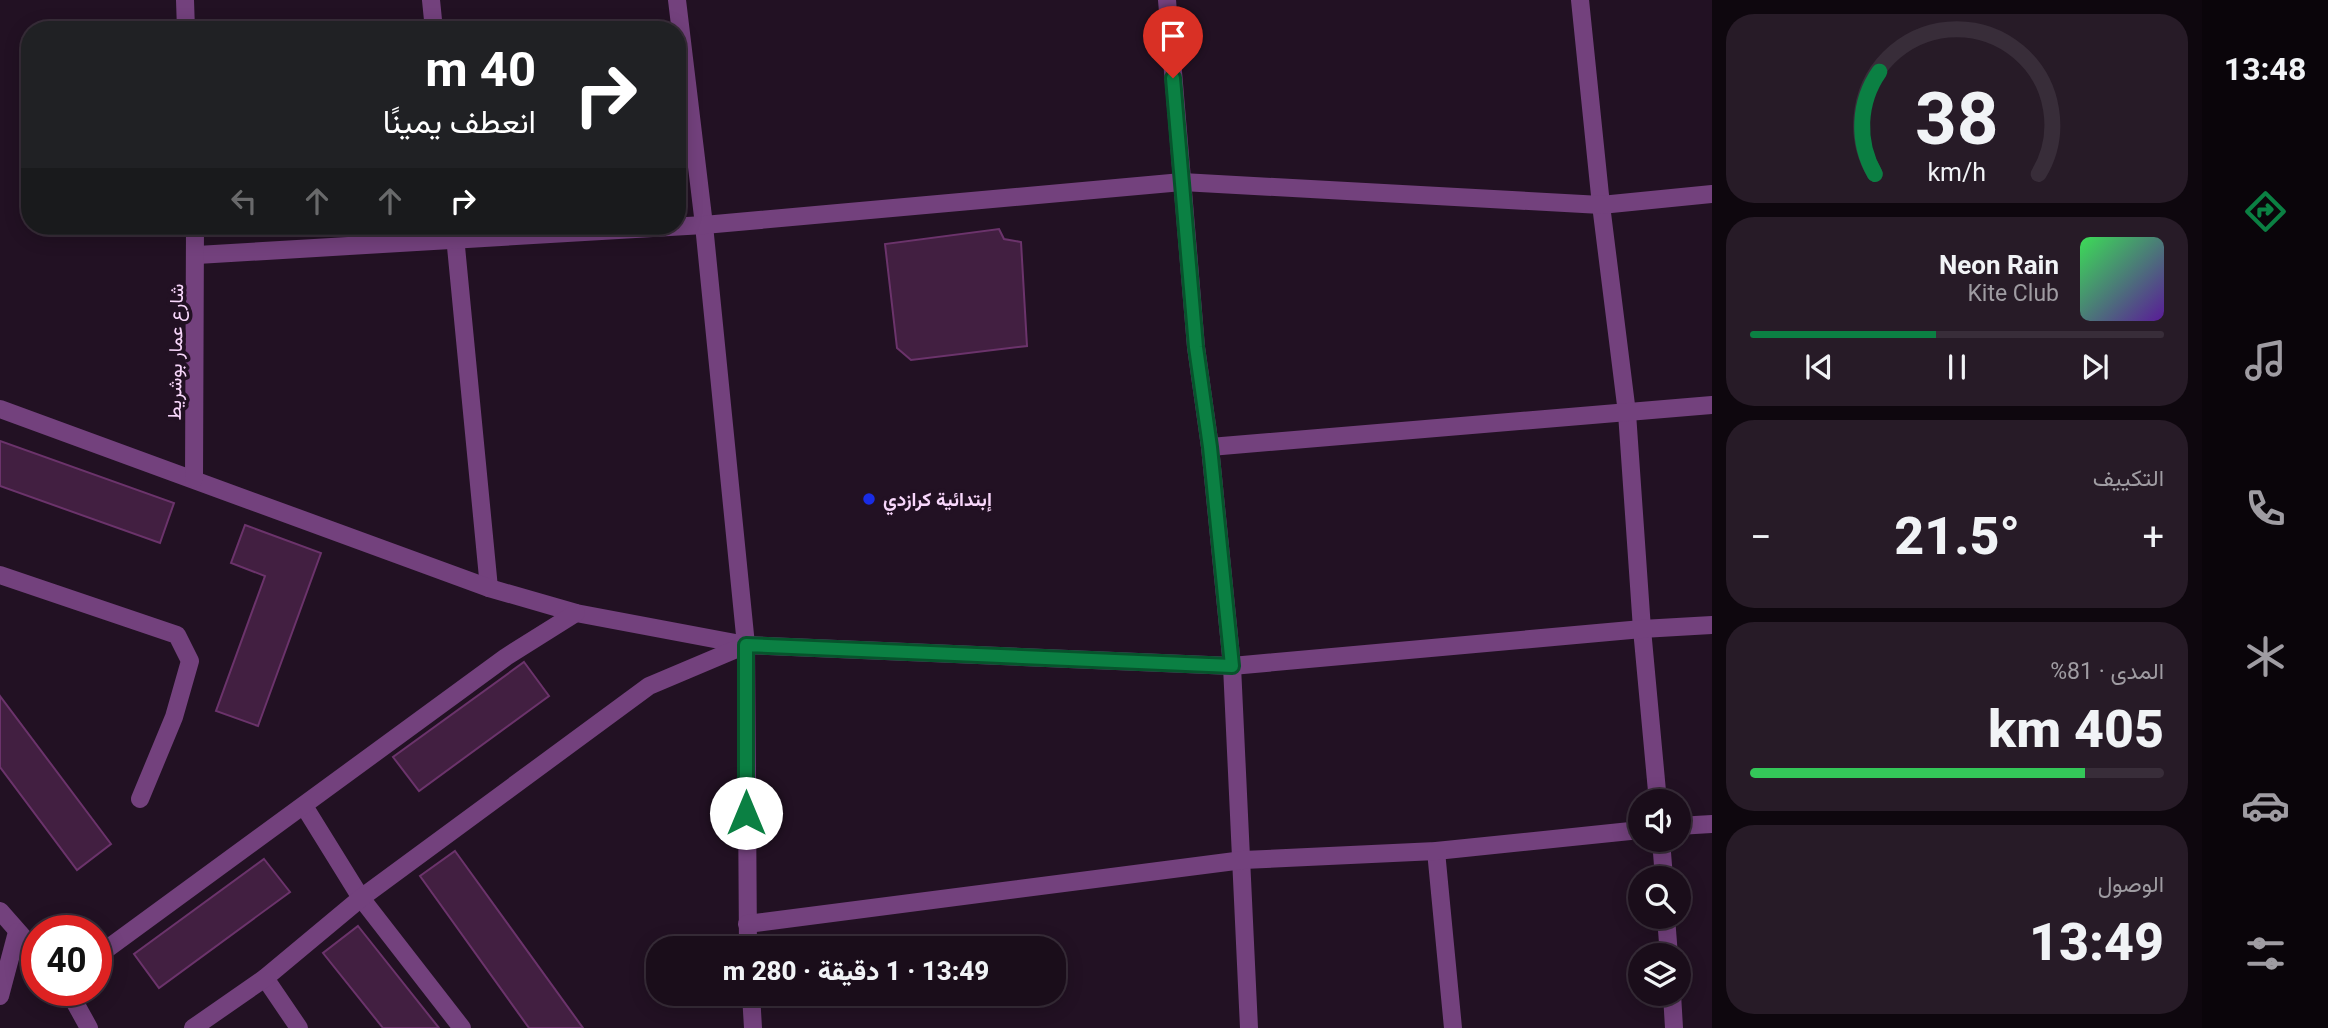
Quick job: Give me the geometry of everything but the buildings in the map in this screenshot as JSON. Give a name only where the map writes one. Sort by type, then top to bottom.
[{"type":"street","points":[[185,0],[186,21]]},
{"type":"street","points":[[431,0],[433,21]]},
{"type":"street","points":[[677,0],[680,21]]},
{"type":"street","points":[[1167,0],[1196,347],[1210,447],[1232,666],[1249,1028]]},
{"type":"street","points":[[1580,0],[1601,205],[1627,413],[1642,629],[1657,789]]},
{"type":"street","points":[[686,75],[704,225],[746,645],[748,936]]},
{"type":"street","points":[[686,226],[1182,182],[1601,205],[1712,194]]},
{"type":"street","name":"شارع عمار بوشريط","points":[[194,479],[196,235]]},
{"type":"street","points":[[197,255],[432,235]]},
{"type":"street","points":[[455,235],[489,588]]},
{"type":"street","points":[[1210,447],[1712,405]]},
{"type":"street","points":[[0,409],[489,588],[576,613],[746,645],[1232,666],[1712,625]]},
{"type":"street","points":[[0,575],[177,635],[190,660],[188,670],[174,717],[140,799]]},
{"type":"street","points":[[112,945],[506,657],[576,613]]},
{"type":"street","points":[[193,1028],[265,978],[361,898],[649,686],[746,645]]},
{"type":"street","points":[[304,806],[361,898],[462,1028]]},
{"type":"street","points":[[1691,825],[1712,824]]},
{"type":"street","points":[[747,924],[1242,860],[1436,851],[1628,831]]},
{"type":"street","points":[[1436,851],[1453,1028]]},
{"type":"street","points":[[0,911],[21,936]]},
{"type":"street","points":[[0,996],[17,932]]},
{"type":"street","points":[[265,978],[299,1028]]},
{"type":"street","points":[[77,1006],[89,1028]]},
{"type":"street","points":[[752,1006],[753,1028]]},
{"type":"street","points":[[1673,1006],[1674,1028]]},
{"type":"place","name":"إبتدائية كرازدي","points":[[869,499]]},
{"type":"route","points":[[746,813],[746,645],[1232,666],[1210,447],[1196,347],[1173,78]]}]
